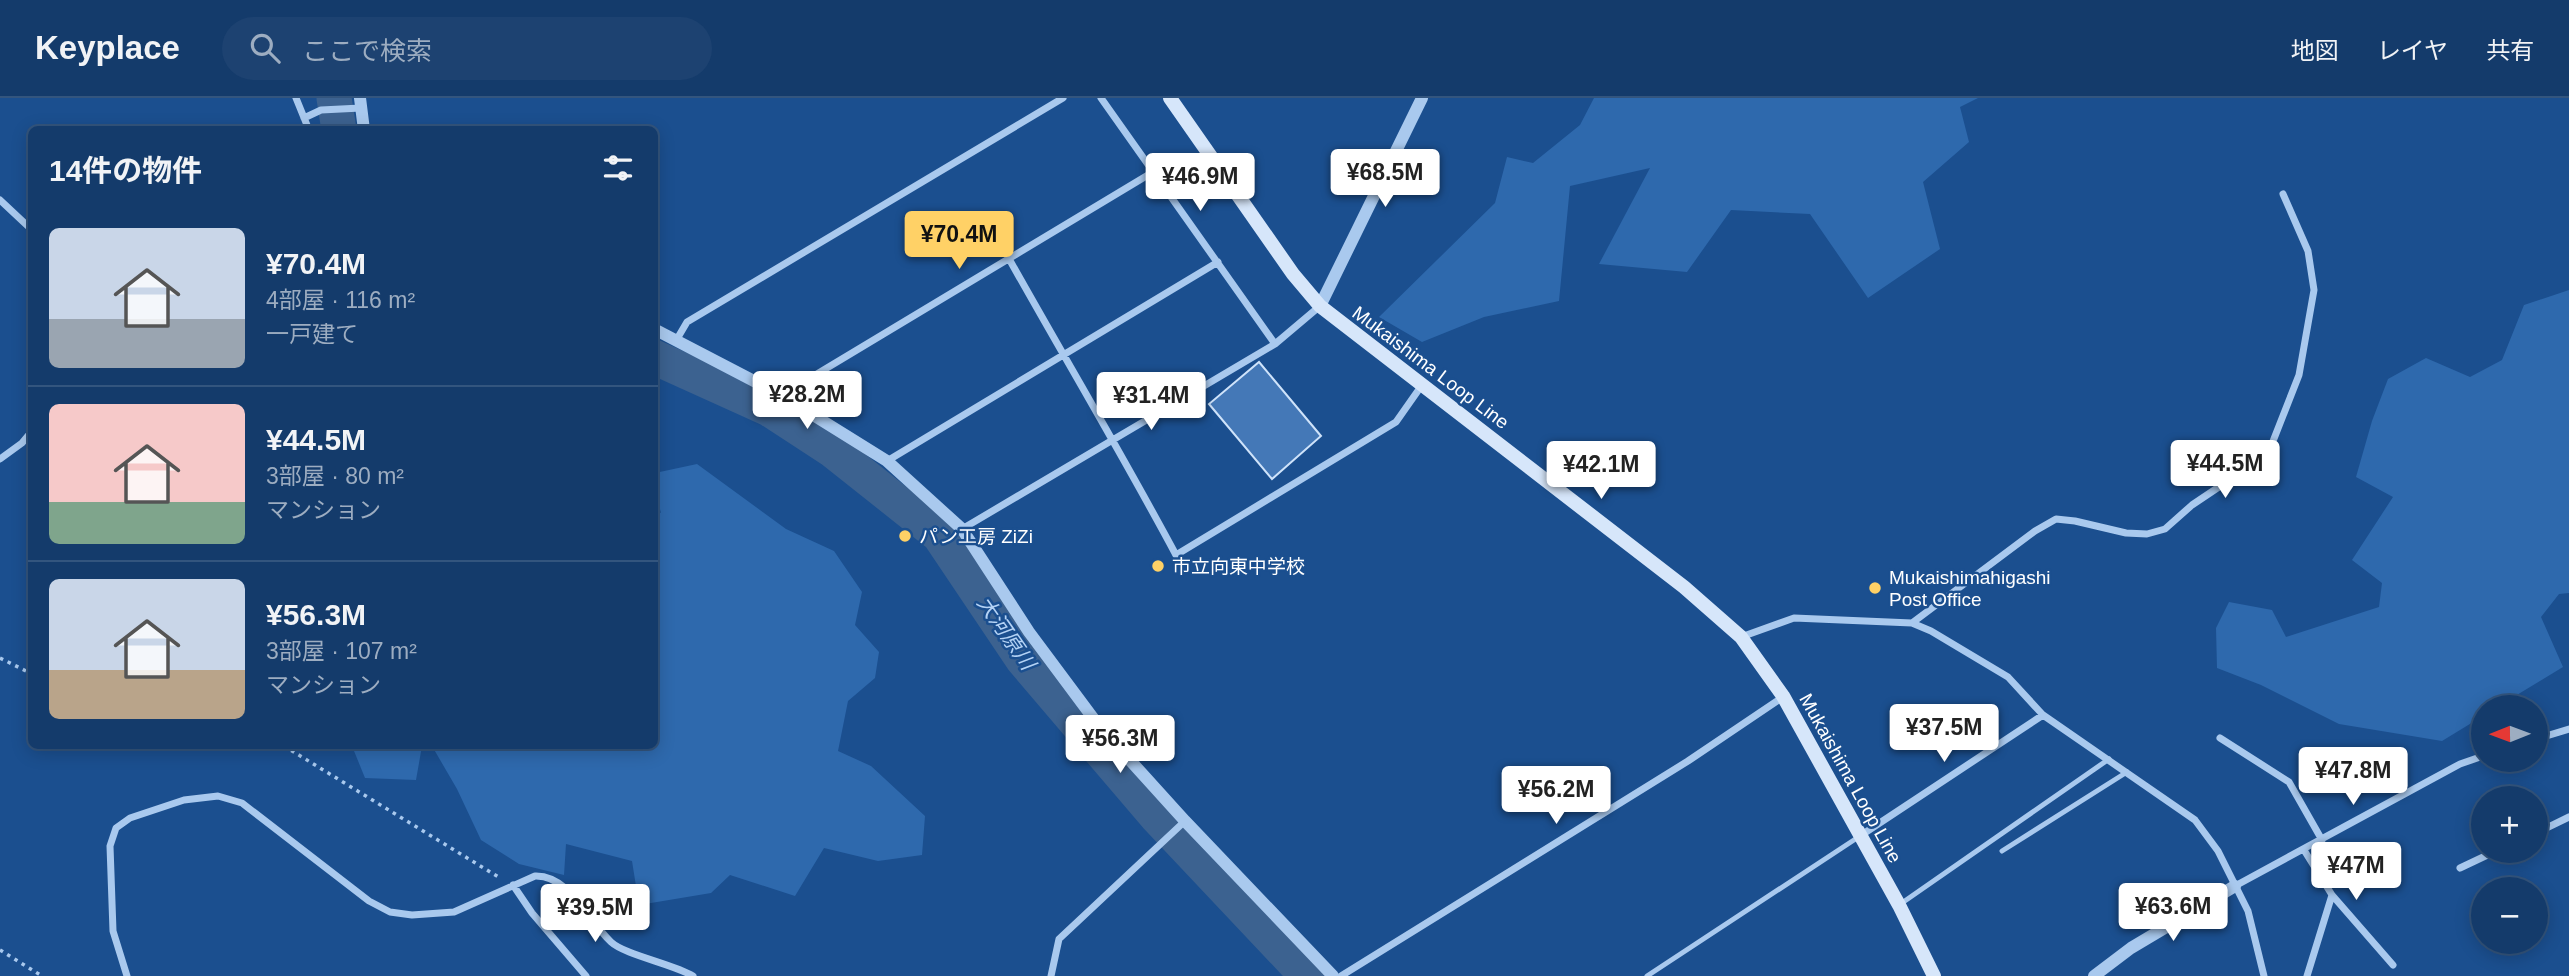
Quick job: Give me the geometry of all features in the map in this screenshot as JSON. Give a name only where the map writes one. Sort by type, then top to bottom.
[{"type":"main road","name":"Mukaishima Loop Line","points":[[1170,98],[1293,274],[1320,306],[1684,587],[1741,637],[1783,696],[1899,905],[1934,976]]},
{"type":"street","points":[[296,98],[307,126]]},
{"type":"street","points":[[677,339],[687,322],[1063,98]]},
{"type":"street","points":[[1101,98],[1275,344]]},
{"type":"street","points":[[962,530],[1275,344],[1320,306],[1422,98]]},
{"type":"street","points":[[304,118],[321,110],[361,103],[364,126]]},
{"type":"street","points":[[781,395],[1153,172]]},
{"type":"street","points":[[1912,624],[2035,531],[2056,519],[2126,533],[2147,534],[2165,529],[2192,505],[2268,454],[2300,375],[2314,290],[2308,251],[2283,194]]},
{"type":"street","points":[[0,200],[28,226]]},
{"type":"street","points":[[1009,257],[1113,438],[1176,555],[1396,422],[1423,384]]},
{"type":"street","points":[[887,461],[1218,262]]},
{"type":"street","points":[[658,331],[781,395],[887,461],[962,530],[1029,632],[1091,715],[1185,821],[1333,976]]},
{"type":"street","points":[[0,459],[28,436]]},
{"type":"street","points":[[1741,637],[1794,618],[1912,624],[1931,631],[2008,677],[2043,715],[2195,820],[2218,851],[2248,911],[2264,976]]},
{"type":"street","points":[[1341,976],[1688,761],[1783,696]]},
{"type":"street","points":[[1860,836],[2043,715]]},
{"type":"street","points":[[2548,735],[2569,729]]},
{"type":"street","points":[[2220,738],[2289,782],[2322,840]]},
{"type":"street","points":[[2094,976],[2131,948],[2235,886],[2471,760]]},
{"type":"street","points":[[127,976],[113,931],[110,846],[116,828],[130,818],[184,800],[218,796],[242,803],[369,901],[390,912],[412,915],[454,912],[535,876],[549,876],[565,888],[613,944],[693,976]]},
{"type":"street","points":[[2548,827],[2569,817]]},
{"type":"street","points":[[1051,976],[1059,939],[1185,821]]},
{"type":"street","points":[[2304,850],[2332,895],[2393,965]]},
{"type":"street","points":[[2460,868],[2471,863]]},
{"type":"street","points":[[513,885],[532,913],[586,976]]},
{"type":"street","points":[[2307,976],[2332,895]]},
{"type":"lane","points":[[1899,905],[2109,760]]},
{"type":"lane","points":[[2002,851],[2127,772]]},
{"type":"lane","points":[[1647,976],[1860,836]]},
{"type":"path","points":[[0,658],[28,672]]},
{"type":"path","points":[[289,749],[513,885]]},
{"type":"path","points":[[0,950],[42,976]]},
{"type":"shaded area","points":[[1594,98],[1978,98],[1960,107],[1969,142],[1923,182],[1940,249],[1868,298],[1810,214],[1731,210],[1687,272],[1599,264],[1650,168],[1570,186],[1559,301],[1484,317],[1422,342],[1379,317],[1495,203],[1507,157],[1533,163],[1580,125]]},
{"type":"shaded area","points":[[2569,290],[2569,593],[2559,594],[2541,617],[2563,667],[2517,695],[2471,695],[2471,723],[2442,741],[2339,724],[2261,685],[2217,668],[2216,628],[2229,602],[2272,610],[2286,637],[2379,607],[2382,583],[2352,560],[2393,497],[2356,477],[2372,421],[2388,379],[2426,358],[2470,377],[2502,360],[2524,305]]},
{"type":"shaded area","points":[[697,464],[786,529],[834,551],[862,592],[855,625],[879,652],[875,678],[848,701],[838,751],[871,766],[925,816],[922,855],[878,861],[824,848],[795,896],[730,875],[711,893],[639,905],[632,861],[566,844],[564,875],[519,864],[481,840],[457,789],[434,749],[658,749],[658,512],[661,513],[658,502],[658,472]]},
{"type":"shaded area","points":[[353,749],[421,749],[416,780],[365,778]]},
{"type":"building","points":[[1259,362],[1321,436],[1272,479],[1209,404]]},
{"type":"waterway","name":"大河原川","points":[[334,98],[338,126]]},
{"type":"waterway","name":"大河原川","points":[[658,359],[769,409],[832,450],[939,535],[1023,660],[1156,816],[1307,976]]},
{"type":"place","name":"パン工房 ZiZi","points":[[905,536]]},
{"type":"place","name":"市立向東中学校","points":[[1158,566]]},
{"type":"place","name":"Mukaishimahigashi Post Office","points":[[1875,588]]}]
